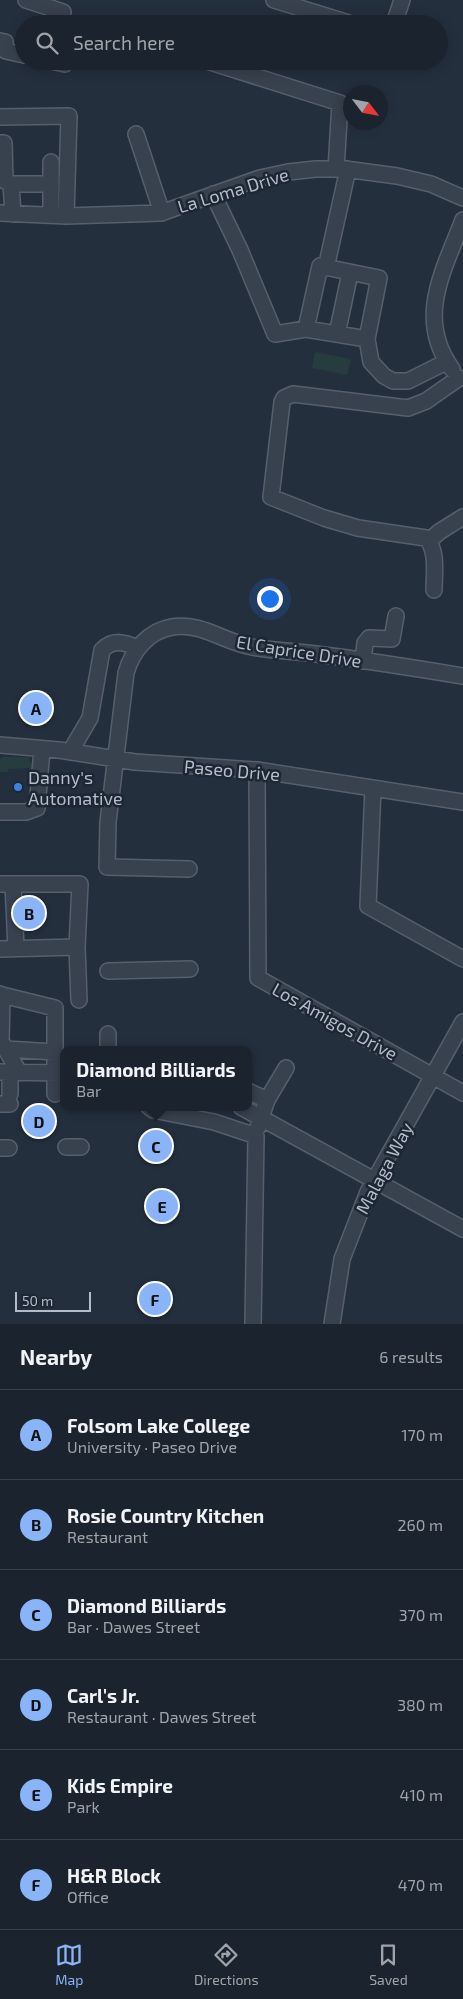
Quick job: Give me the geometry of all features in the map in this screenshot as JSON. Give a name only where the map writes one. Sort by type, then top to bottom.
[{"type":"street","points":[[26,0],[63,12]]},
{"type":"street","points":[[274,0],[323,15]]},
{"type":"street","points":[[397,15],[402,0]]},
{"type":"street","points":[[0,40],[5,42],[6,51],[15,53]]},
{"type":"street","points":[[236,70],[340,103],[342,169],[326,268]]},
{"type":"street","points":[[0,117],[69,116],[58,216]]},
{"type":"street","points":[[136,134],[162,213]]},
{"type":"street","points":[[0,143],[4,143],[7,213]]},
{"type":"street","points":[[52,162],[51,184],[58,216]]},
{"type":"street","name":"La Loma Drive","points":[[7,213],[58,216],[162,213],[260,178],[288,172],[342,169],[397,176],[432,184],[463,198]]},
{"type":"street","points":[[5,181],[51,184]]},
{"type":"street","points":[[213,194],[240,250],[275,334],[306,329],[367,339]]},
{"type":"street","points":[[434,590],[434,550],[429,541],[423,537],[358,528],[324,518],[271,497],[284,398],[293,394],[408,408],[426,401],[461,380],[446,362],[440,349],[436,330],[436,292],[442,269],[463,220]]},
{"type":"street","points":[[306,329],[320,266],[379,278],[367,339],[371,362],[384,376],[393,381],[408,381],[446,362]]},
{"type":"street","points":[[337,334],[350,272]]},
{"type":"street","points":[[429,541],[439,532],[463,517]]},
{"type":"street","points":[[363,661],[364,643],[368,638],[392,639],[396,616]]},
{"type":"street","name":"El Caprice Drive","points":[[189,869],[107,867],[108,822],[126,674],[138,648],[148,638],[160,631],[188,626],[202,629],[245,646],[463,676]]},
{"type":"street","points":[[70,752],[90,718],[102,650],[107,645],[118,642],[138,648]]},
{"type":"street","name":"Paseo Drive","points":[[0,745],[163,764],[258,770],[463,802]]},
{"type":"street","points":[[0,812],[26,812],[37,808],[42,749]]},
{"type":"street","name":"Los Amigos Drive","points":[[258,770],[258,978],[463,1093]]},
{"type":"street","points":[[373,788],[368,906],[463,959]]},
{"type":"street","points":[[16,948],[6,884],[80,884],[77,947],[79,1000]]},
{"type":"street","points":[[0,949],[77,947]]},
{"type":"street","points":[[108,971],[190,970]]},
{"type":"street","points":[[6,1101],[10,1072],[2,1044],[1,994],[55,1008],[55,1052],[60,1073],[55,1094]]},
{"type":"street","name":"Malaga Way","points":[[332,1324],[342,1259],[358,1215],[375,1180],[463,1022]]},
{"type":"street","points":[[108,1034],[108,1046]]},
{"type":"street","points":[[2,1044],[55,1052]]},
{"type":"street","points":[[254,1324],[256,1136],[267,1100],[286,1068]]},
{"type":"street","points":[[10,1072],[60,1073]]},
{"type":"street","points":[[252,1093],[267,1100]]},
{"type":"street","points":[[166,1111],[214,1122],[256,1136]]},
{"type":"street","points":[[248,1111],[463,1229]]},
{"type":"green space","points":[[315,352],[351,359],[347,375],[312,368]]},
{"type":"green space","points":[[3,757],[28,757],[35,770],[33,773],[30,773],[28,768],[8,769],[8,772],[0,772],[0,759]]},
{"type":"place","name":"Folsom Lake College","points":[[36,708]]},
{"type":"place","name":"Danny's Automative","points":[[18,787]]},
{"type":"place","name":"Rosie Country Kitchen","points":[[29,913]]},
{"type":"place","name":"Carl's Jr.","points":[[39,1121]]},
{"type":"place","name":"Diamond Billiards","points":[[156,1146]]},
{"type":"place","name":"Kids Empire","points":[[162,1206]]},
{"type":"place","name":"H&R Block","points":[[155,1299]]}]
